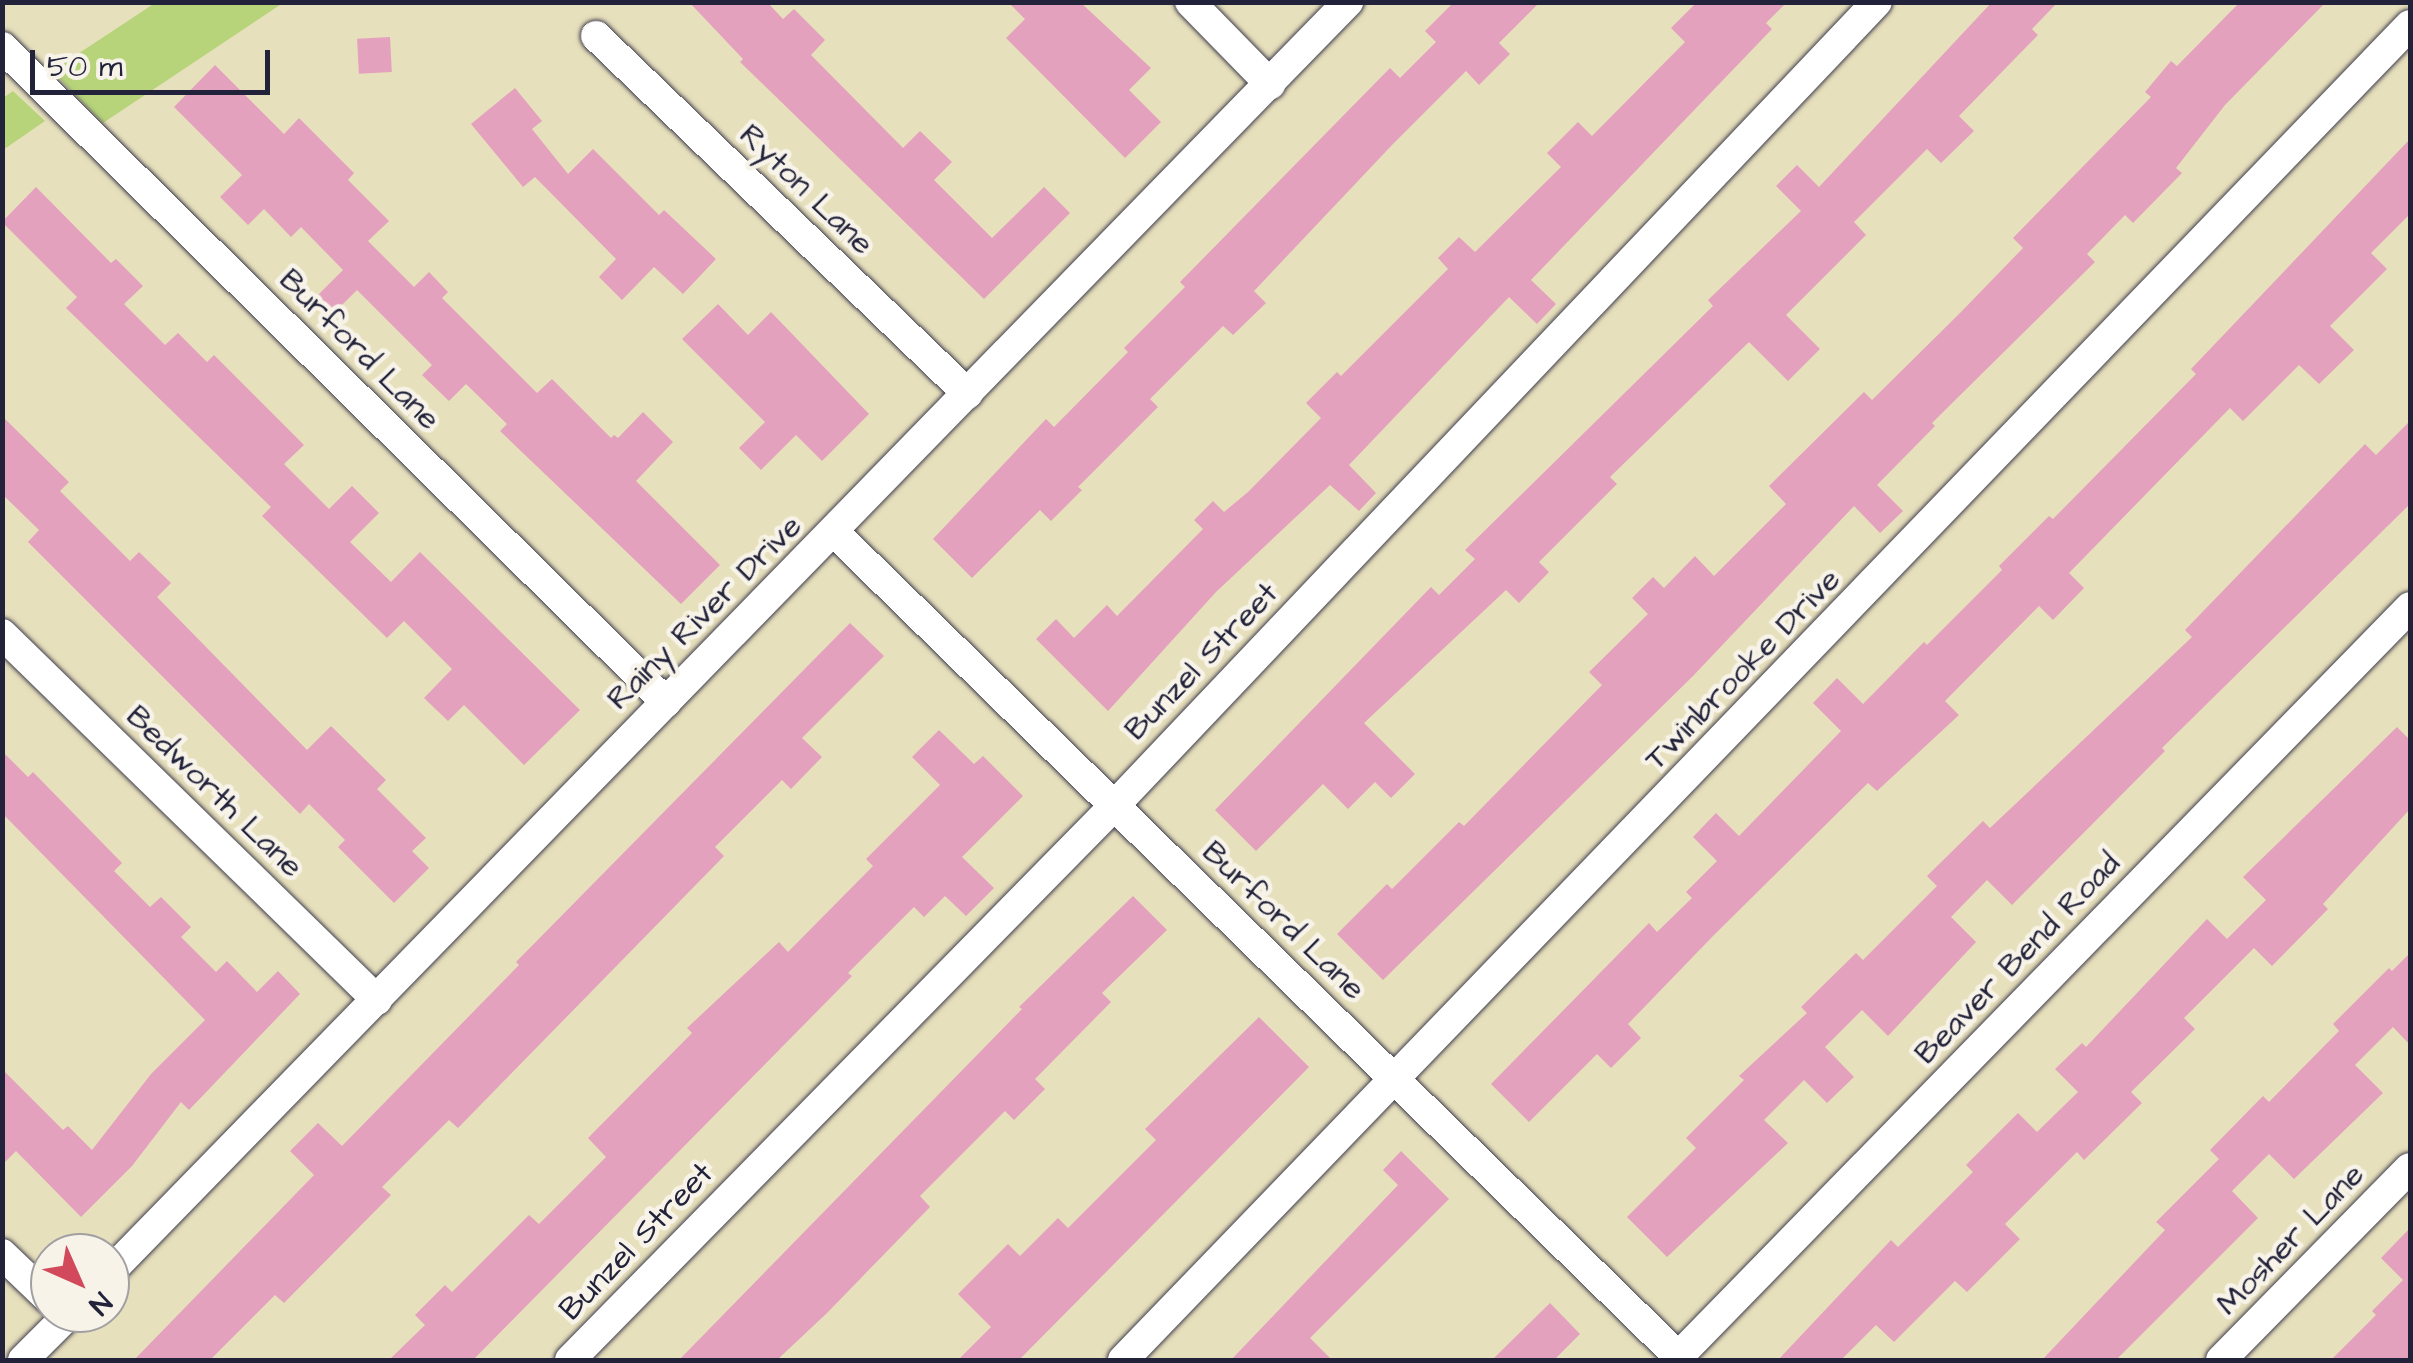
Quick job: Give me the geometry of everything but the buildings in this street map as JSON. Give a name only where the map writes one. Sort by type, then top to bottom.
[{"type":"street","points":[[1190,2],[1270,84]]},
{"type":"street","name":"Rainy River Drive","points":[[130,1252],[1348,2]]},
{"type":"street","name":"Bunzel Street","points":[[570,1360],[1114,806],[1876,2]]},
{"type":"street","name":"Twinbrooke Drive","points":[[1123,1360],[1396,1082],[2410,26]]},
{"type":"street","name":"Ryton Lane","points":[[596,36],[968,394]]},
{"type":"street","name":"Burford Lane","points":[[2,47],[666,702]]},
{"type":"street","name":"Burford Lane","points":[[834,532],[1679,1359]]},
{"type":"street","name":"Beaver Bend Road","points":[[1679,1359],[2410,607]]},
{"type":"street","name":"Bedworth Lane","points":[[2,634],[377,1000]]},
{"type":"street","name":"Mosher Lane","points":[[2221,1360],[2410,1168]]},
{"type":"street","points":[[2,1254],[30,1281]]},
{"type":"street","points":[[23,1360],[44,1333]]},
{"type":"green space","points":[[155,3],[283,3],[103,123],[52,71]]},
{"type":"green space","points":[[13,91],[45,121],[3,150],[3,98]]}]
